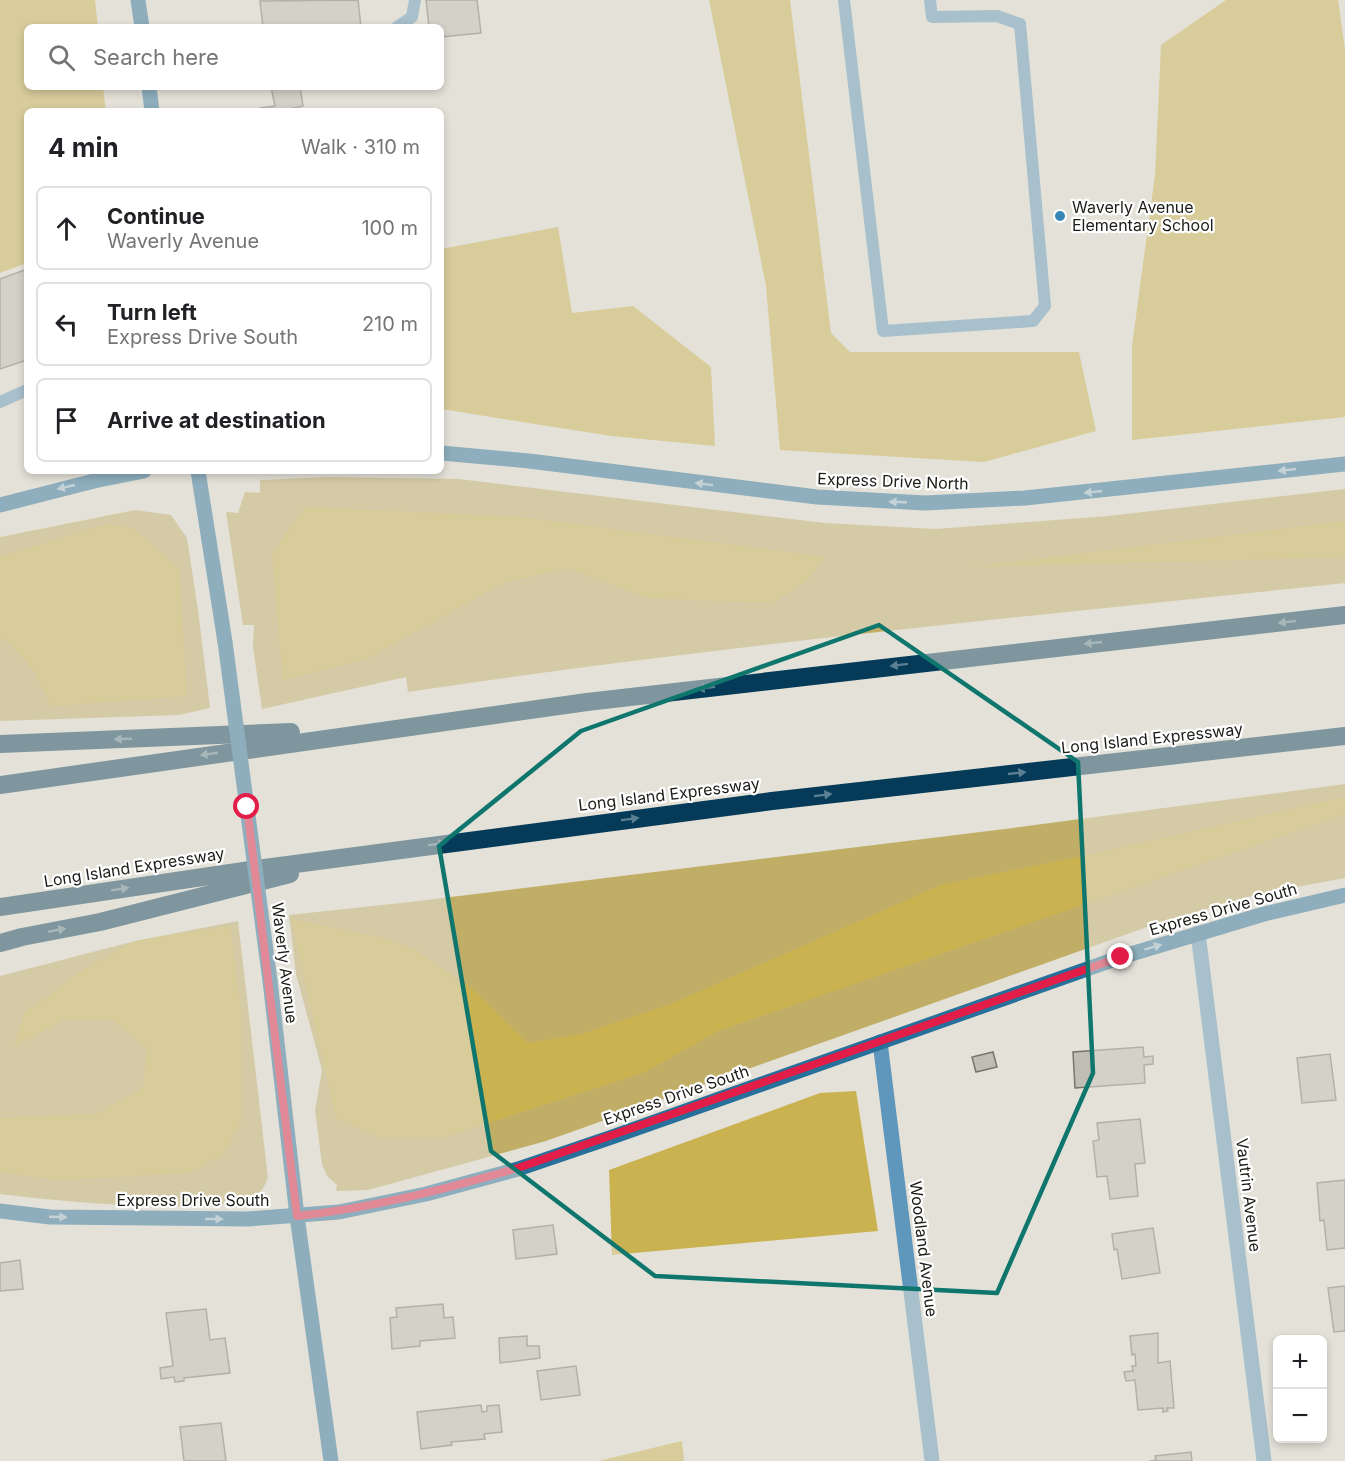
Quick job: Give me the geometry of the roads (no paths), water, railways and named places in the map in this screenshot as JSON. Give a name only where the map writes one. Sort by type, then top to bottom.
[{"type":"highway","points":[[0,785],[587,702],[1345,615]]},
{"type":"highway","points":[[0,744],[391,729]]},
{"type":"highway","name":"Long Island Expressway","points":[[0,907],[379,852],[772,801],[1345,736]]},
{"type":"highway","points":[[0,943],[100,922],[379,852]]},
{"type":"main road","points":[[138,0],[142,24]]},
{"type":"main road","points":[[149,90],[152,108]]},
{"type":"main road","name":"Express Drive North","points":[[444,453],[529,461],[817,497],[925,503],[1025,498],[1345,464]]},
{"type":"main road","points":[[0,504],[129,474]]},
{"type":"main road","name":"Waverly Avenue","points":[[198,474],[225,642],[270,981],[297,1216],[331,1461]]},
{"type":"main road","name":"Express Drive South","points":[[0,1211],[50,1217],[248,1219],[339,1212],[426,1194],[518,1168],[1121,957],[1264,915],[1345,896]]},
{"type":"street","name":"Vautrin Avenue","points":[[1198,933],[1264,1461]]},
{"type":"street","name":"Woodland Avenue","points":[[880,1042],[932,1461]]},
{"type":"lane","points":[[402,24],[412,17],[415,0]]},
{"type":"lane","points":[[845,4],[883,331],[1033,321],[1045,306],[1020,24],[997,16],[932,17],[930,0]]},
{"type":"lane","points":[[0,402],[24,391]]},
{"type":"place","name":"Waverly Avenue Elementary School","points":[[1060,216]]}]
